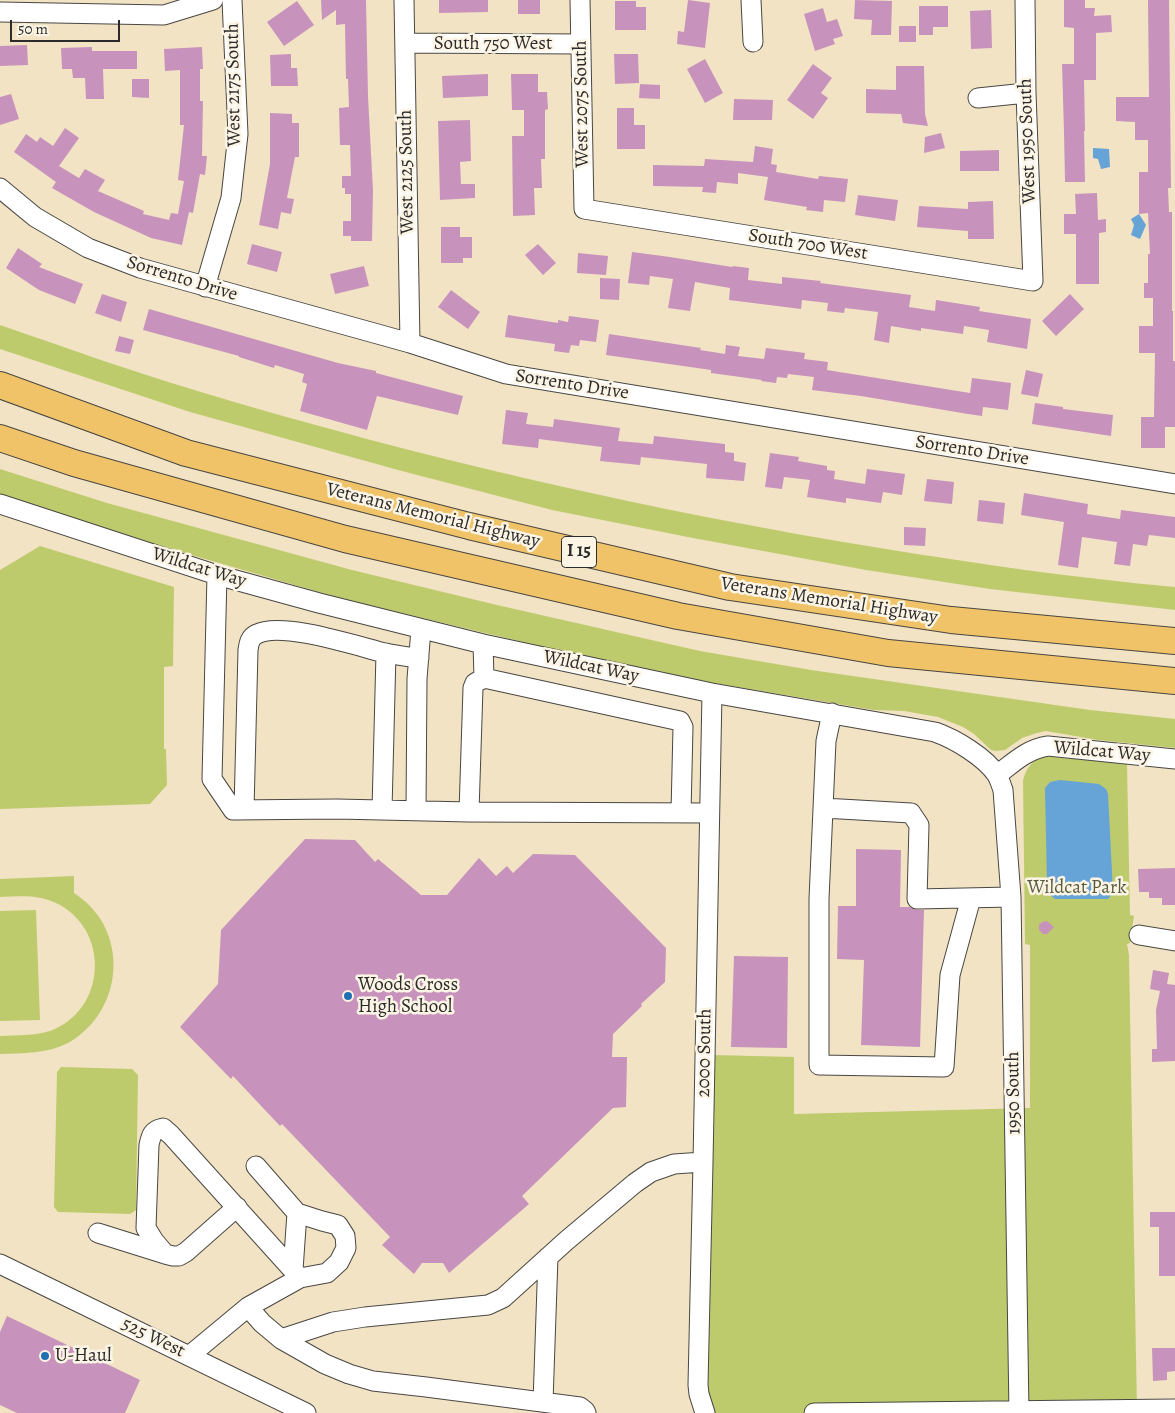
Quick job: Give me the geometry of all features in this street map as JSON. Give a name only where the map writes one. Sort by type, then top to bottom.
[{"type":"highway","name":"Veterans Memorial Highway","points":[[0,384],[186,453],[469,526],[730,587],[951,620],[1175,641]]},
{"type":"highway","name":"Veterans Memorial Highway","points":[[0,438],[83,466],[345,539],[678,616],[888,653],[1175,681]]},
{"type":"street","points":[[0,12],[164,15],[213,0]]},
{"type":"street","name":"West 2175 South","points":[[205,287],[231,198],[238,134],[232,0]]},
{"type":"street","name":"West 2125 South","points":[[404,0],[410,344]]},
{"type":"street","name":"West 2075 South","points":[[580,0],[584,209]]},
{"type":"street","points":[[751,0],[753,42]]},
{"type":"street","name":"West 1950 South","points":[[1025,0],[1026,93],[1033,281]]},
{"type":"street","name":"South 750 West","points":[[405,43],[581,44]]},
{"type":"street","points":[[978,98],[1026,93]]},
{"type":"street","name":"Sorrento Drive","points":[[0,188],[36,217],[88,248],[140,268],[410,344],[506,374],[1175,484]]},
{"type":"street","name":"South 700 West","points":[[584,209],[1033,281]]},
{"type":"street","name":"Wildcat Way","points":[[0,504],[217,574],[319,603],[482,644],[712,692],[919,728],[950,736],[974,752],[997,775],[1028,752],[1048,746],[1175,759]]},
{"type":"street","points":[[217,574],[212,779],[233,810],[337,809],[469,812],[709,813]]},
{"type":"street","points":[[416,810],[421,629]]},
{"type":"street","points":[[244,810],[248,650],[254,635],[271,630],[299,632],[386,653],[419,658]]},
{"type":"street","points":[[482,644],[484,678]]},
{"type":"street","points":[[382,810],[386,653]]},
{"type":"street","points":[[469,812],[472,688],[475,683],[484,678],[680,721],[683,727],[681,813]]},
{"type":"street","name":"2000 South","points":[[705,1413],[698,1386],[712,692]]},
{"type":"street","points":[[832,713],[826,741],[819,899],[819,1064],[944,1067],[950,974],[971,898]]},
{"type":"street","name":"1950 South","points":[[997,775],[1003,790],[1011,897],[1019,1412]]},
{"type":"street","points":[[823,808],[911,812],[919,825],[917,899],[1011,897]]},
{"type":"street","points":[[1139,935],[1175,941]]},
{"type":"street","points":[[165,1254],[146,1228],[149,1145],[152,1133],[163,1128],[297,1274]]},
{"type":"street","points":[[281,1339],[333,1322],[488,1305],[503,1298],[548,1257],[635,1183],[651,1172],[674,1164],[703,1162]]},
{"type":"street","points":[[189,1356],[248,1307],[297,1274],[327,1272],[340,1262],[346,1248],[345,1236],[338,1225],[298,1213],[256,1166]]},
{"type":"street","points":[[98,1233],[165,1254],[179,1256],[237,1207]]},
{"type":"street","points":[[297,1274],[298,1213]]},
{"type":"street","points":[[542,1402],[548,1257]]},
{"type":"street","name":"525 West","points":[[0,1264],[306,1413]]},
{"type":"street","points":[[248,1307],[262,1323],[281,1339],[325,1364],[373,1382],[580,1407],[586,1413]]},
{"type":"street","points":[[814,1413],[1175,1409]]},
{"type":"green space","points":[[0,325],[201,392],[453,461],[623,500],[794,533],[990,565],[1175,587],[1175,610],[990,589],[866,570],[552,510],[398,470],[190,412],[0,349]]},
{"type":"green space","points":[[0,469],[107,503],[352,570],[700,651],[811,670],[1090,710],[1175,719],[1175,748],[1098,740],[1046,731],[1022,738],[1005,750],[996,751],[991,750],[974,734],[963,727],[938,717],[904,711],[874,710],[708,682],[598,660],[343,599],[164,547],[0,496]]},
{"type":"green space","points":[[40,546],[174,587],[173,666],[164,667],[164,749],[166,749],[167,785],[150,804],[0,809],[0,570]]},
{"type":"green space","name":"Wildcat Park","points":[[1045,757],[1127,764],[1130,915],[1134,916],[1130,943],[1127,944],[1129,955],[1137,1413],[710,1413],[708,1398],[713,1055],[794,1057],[794,1114],[1030,1108],[1030,945],[1025,944],[1023,781],[1030,765],[1036,760]]},
{"type":"green space","points":[[74,876],[74,893],[86,902],[101,920],[109,937],[113,954],[110,989],[104,1005],[95,1020],[83,1033],[60,1047],[26,1053],[0,1054],[0,1036],[44,1033],[68,1021],[82,1007],[91,990],[95,971],[94,952],[88,934],[76,918],[60,905],[46,899],[31,896],[0,897],[0,879]]},
{"type":"green space","points":[[36,910],[40,1020],[0,1021],[0,911]]},
{"type":"green space","points":[[61,1067],[132,1069],[138,1075],[136,1210],[130,1214],[58,1212],[54,1207],[57,1072]]},
{"type":"water","points":[[1093,148],[1109,149],[1110,167],[1101,169],[1098,159],[1093,158]]},
{"type":"water","points":[[1139,214],[1146,225],[1140,239],[1131,235],[1134,225],[1131,219]]},
{"type":"water","points":[[1060,780],[1099,784],[1106,789],[1108,794],[1113,892],[1108,899],[1055,899],[1049,894],[1047,886],[1045,788],[1050,782]]},
{"type":"building","points":[[321,0],[366,0],[368,96],[373,191],[372,241],[351,241],[351,236],[343,236],[343,221],[351,221],[351,194],[345,194],[345,188],[342,188],[342,176],[351,176],[350,145],[340,145],[339,108],[349,107],[348,79],[346,79],[345,24],[336,25],[336,10],[322,20]]},
{"type":"building","points":[[439,0],[488,0],[488,12],[439,13]]},
{"type":"building","points":[[518,0],[540,0],[540,14],[518,14]]},
{"type":"building","points":[[688,0],[710,3],[705,48],[677,44],[678,31],[684,32]]},
{"type":"building","points":[[855,0],[892,1],[891,35],[871,35],[872,20],[854,19]]},
{"type":"building","points":[[1064,0],[1085,0],[1085,8],[1095,8],[1094,16],[1111,15],[1112,32],[1096,33],[1096,80],[1084,80],[1085,182],[1065,182],[1062,64],[1074,64],[1074,28],[1064,27]]},
{"type":"building","points":[[1148,0],[1169,0],[1171,188],[1168,188],[1169,212],[1172,212],[1175,427],[1165,427],[1165,448],[1141,448],[1141,417],[1154,417],[1155,353],[1139,353],[1139,326],[1153,326],[1153,298],[1144,298],[1144,283],[1148,283],[1148,254],[1150,254],[1148,213],[1139,214],[1139,172],[1148,172],[1148,140],[1135,140],[1135,122],[1116,121],[1116,97],[1149,97]]},
{"type":"building","points":[[297,1],[314,25],[284,46],[267,22]]},
{"type":"building","points":[[615,1],[636,1],[636,7],[646,7],[646,30],[615,30]]},
{"type":"building","points":[[919,6],[948,6],[948,27],[933,27],[933,35],[919,35]]},
{"type":"building","points":[[823,8],[827,22],[837,19],[843,36],[833,39],[835,44],[815,51],[804,14]]},
{"type":"building","points":[[991,10],[992,48],[971,49],[970,11]]},
{"type":"building","points":[[899,26],[916,26],[916,42],[899,42]]},
{"type":"building","points":[[27,45],[28,65],[0,66],[0,46]]},
{"type":"building","points":[[92,47],[92,51],[137,51],[137,69],[103,69],[104,99],[86,99],[85,78],[73,78],[72,69],[62,69],[61,48]]},
{"type":"building","points":[[202,47],[203,69],[200,69],[200,101],[203,101],[202,156],[207,156],[205,175],[200,174],[193,213],[189,212],[182,245],[151,238],[94,212],[52,188],[56,182],[14,152],[26,134],[37,142],[40,137],[53,146],[65,128],[79,138],[59,166],[79,178],[85,169],[105,180],[98,191],[144,211],[143,214],[169,220],[171,213],[178,214],[184,181],[178,180],[184,125],[180,125],[180,70],[165,71],[164,49]]},
{"type":"building","points":[[291,54],[291,68],[297,68],[298,86],[271,86],[270,55]]},
{"type":"building","points":[[614,54],[638,54],[639,83],[615,84]]},
{"type":"building","points":[[705,59],[723,93],[705,103],[687,69]]},
{"type":"building","points":[[813,64],[832,78],[821,93],[828,98],[813,119],[787,100]]},
{"type":"building","points":[[896,66],[924,66],[925,114],[928,126],[903,123],[901,114],[866,113],[866,89],[896,90]]},
{"type":"building","points":[[488,74],[488,96],[443,98],[442,76]]},
{"type":"building","points":[[511,74],[538,74],[538,92],[547,92],[548,109],[545,110],[545,159],[541,159],[542,188],[534,188],[535,215],[513,216],[512,136],[524,136],[524,110],[512,110]]},
{"type":"building","points":[[132,79],[149,79],[149,98],[132,97]]},
{"type":"building","points":[[640,84],[660,85],[660,99],[639,98]]},
{"type":"building","points":[[11,94],[19,119],[0,125],[0,97]]},
{"type":"building","points":[[734,99],[773,100],[772,120],[733,120]]},
{"type":"building","points":[[617,108],[634,108],[634,125],[645,125],[645,149],[617,149]]},
{"type":"building","points":[[270,113],[292,114],[292,123],[299,123],[299,157],[295,157],[287,198],[294,199],[291,214],[281,212],[278,229],[259,225],[270,164]]},
{"type":"building","points":[[470,120],[471,161],[460,162],[461,184],[475,184],[475,198],[440,200],[438,121]]},
{"type":"building","points":[[941,133],[945,148],[924,153],[925,137]]},
{"type":"building","points":[[755,146],[773,149],[771,164],[777,165],[776,172],[818,179],[819,176],[848,179],[845,202],[824,200],[823,212],[806,210],[807,207],[764,200],[768,177],[738,173],[738,184],[717,182],[716,193],[702,192],[703,187],[653,186],[653,165],[704,166],[705,159],[753,162]]},
{"type":"building","points":[[999,150],[999,171],[960,171],[960,151]]},
{"type":"building","points":[[1097,193],[1098,220],[1106,219],[1106,232],[1099,233],[1099,284],[1076,284],[1076,234],[1064,234],[1064,214],[1076,214],[1075,194]]},
{"type":"building","points":[[858,195],[898,200],[895,221],[855,215]]},
{"type":"building","points":[[993,201],[994,239],[968,239],[968,231],[917,227],[919,206],[968,209],[968,202]]},
{"type":"building","points":[[441,227],[460,227],[460,237],[472,237],[472,258],[463,258],[463,263],[441,263]]},
{"type":"building","points":[[252,244],[282,252],[277,272],[247,264]]},
{"type":"building","points":[[538,244],[556,263],[543,275],[525,255]]},
{"type":"building","points":[[18,248],[42,264],[39,267],[83,284],[75,304],[39,290],[6,268]]},
{"type":"building","points":[[632,252],[749,268],[748,280],[782,284],[782,277],[821,281],[820,283],[911,295],[909,307],[935,311],[936,300],[980,307],[979,311],[1031,319],[1027,349],[987,342],[989,330],[964,326],[963,334],[921,328],[921,331],[891,326],[889,343],[874,340],[878,312],[845,308],[844,313],[827,311],[828,303],[802,300],[801,309],[729,300],[730,288],[695,282],[690,311],[668,308],[673,279],[650,276],[649,285],[628,283]]},
{"type":"building","points":[[578,253],[608,256],[606,275],[577,273]]},
{"type":"building","points":[[364,266],[369,286],[335,294],[330,274]]},
{"type":"building","points":[[600,278],[620,279],[619,300],[600,299]]},
{"type":"building","points":[[451,290],[480,312],[468,329],[438,307]]},
{"type":"building","points":[[102,294],[127,302],[121,322],[95,313]]},
{"type":"building","points":[[1070,294],[1084,309],[1056,336],[1042,321]]},
{"type":"building","points":[[149,309],[338,363],[376,371],[376,373],[463,396],[458,415],[377,396],[367,430],[300,411],[307,384],[302,382],[304,374],[275,365],[274,368],[239,356],[143,330]]},
{"type":"building","points":[[508,315],[558,323],[558,320],[568,322],[569,316],[599,320],[596,342],[580,340],[579,346],[571,345],[569,353],[554,351],[555,344],[505,337]]},
{"type":"building","points":[[609,334],[701,348],[700,350],[725,354],[726,345],[740,347],[738,356],[764,359],[766,348],[805,353],[804,359],[828,362],[827,370],[970,393],[972,378],[1011,383],[1008,410],[983,407],[982,416],[812,390],[814,377],[788,374],[787,378],[777,377],[776,383],[711,373],[711,370],[606,355]]},
{"type":"building","points":[[119,336],[134,340],[130,354],[115,351]]},
{"type":"building","points":[[1026,370],[1043,374],[1038,397],[1021,394]]},
{"type":"building","points":[[1035,403],[1063,407],[1063,409],[1113,415],[1111,436],[1032,424]]},
{"type":"building","points":[[506,410],[528,413],[526,424],[553,427],[554,419],[620,428],[618,441],[653,444],[654,436],[725,444],[725,452],[734,453],[734,461],[746,463],[744,481],[706,478],[707,464],[641,457],[640,465],[600,461],[602,447],[539,439],[538,448],[502,444]]},
{"type":"building","points":[[770,453],[799,457],[798,461],[827,466],[827,470],[835,471],[834,479],[865,484],[867,469],[905,474],[902,495],[883,492],[881,503],[846,498],[846,503],[807,497],[810,480],[784,477],[782,489],[765,487]]},
{"type":"building","points":[[927,479],[954,482],[952,504],[924,501]]},
{"type":"building","points":[[1024,493],[1088,504],[1087,514],[1120,519],[1121,510],[1175,517],[1175,538],[1149,535],[1147,546],[1133,544],[1130,566],[1114,564],[1117,542],[1082,537],[1078,568],[1058,565],[1064,522],[1021,515]]},
{"type":"building","points":[[979,500],[1005,503],[1003,524],[977,521]]},
{"type":"building","points":[[904,527],[926,528],[925,546],[904,545]]},
{"type":"building","name":"Woods Cross High School","points":[[305,839],[355,840],[375,862],[378,859],[421,895],[447,895],[479,858],[496,876],[507,866],[513,873],[533,854],[575,855],[666,948],[665,982],[613,1034],[612,1057],[627,1057],[626,1107],[613,1108],[522,1196],[529,1204],[449,1273],[443,1263],[422,1263],[414,1274],[382,1245],[390,1237],[282,1124],[280,1126],[233,1076],[231,1079],[180,1027],[218,984],[221,930]]},
{"type":"building","points":[[856,849],[901,850],[900,907],[924,910],[920,1047],[861,1045],[864,960],[837,959],[838,906],[856,906]]},
{"type":"building","points":[[1175,868],[1175,905],[1162,905],[1162,898],[1149,898],[1149,892],[1139,892],[1138,869]]},
{"type":"building","points":[[1047,921],[1054,927],[1047,934],[1043,934],[1039,930],[1039,925]]},
{"type":"building","points":[[734,956],[788,957],[787,1048],[731,1047]]},
{"type":"building","points":[[1153,970],[1169,973],[1167,984],[1175,985],[1175,1061],[1152,1062],[1152,1049],[1157,1049],[1156,1010],[1160,991],[1150,989]]},
{"type":"building","points":[[1150,1212],[1175,1212],[1175,1276],[1159,1276],[1159,1227],[1150,1227]]},
{"type":"building","name":"U-Haul","points":[[7,1316],[140,1380],[125,1413],[17,1413],[0,1405],[0,1332]]},
{"type":"building","points":[[1152,1348],[1175,1348],[1175,1371],[1167,1372],[1167,1380],[1153,1381]]},
{"type":"place","name":"Woods Cross High School","points":[[348,996]]},
{"type":"place","name":"U-Haul","points":[[45,1356]]}]
